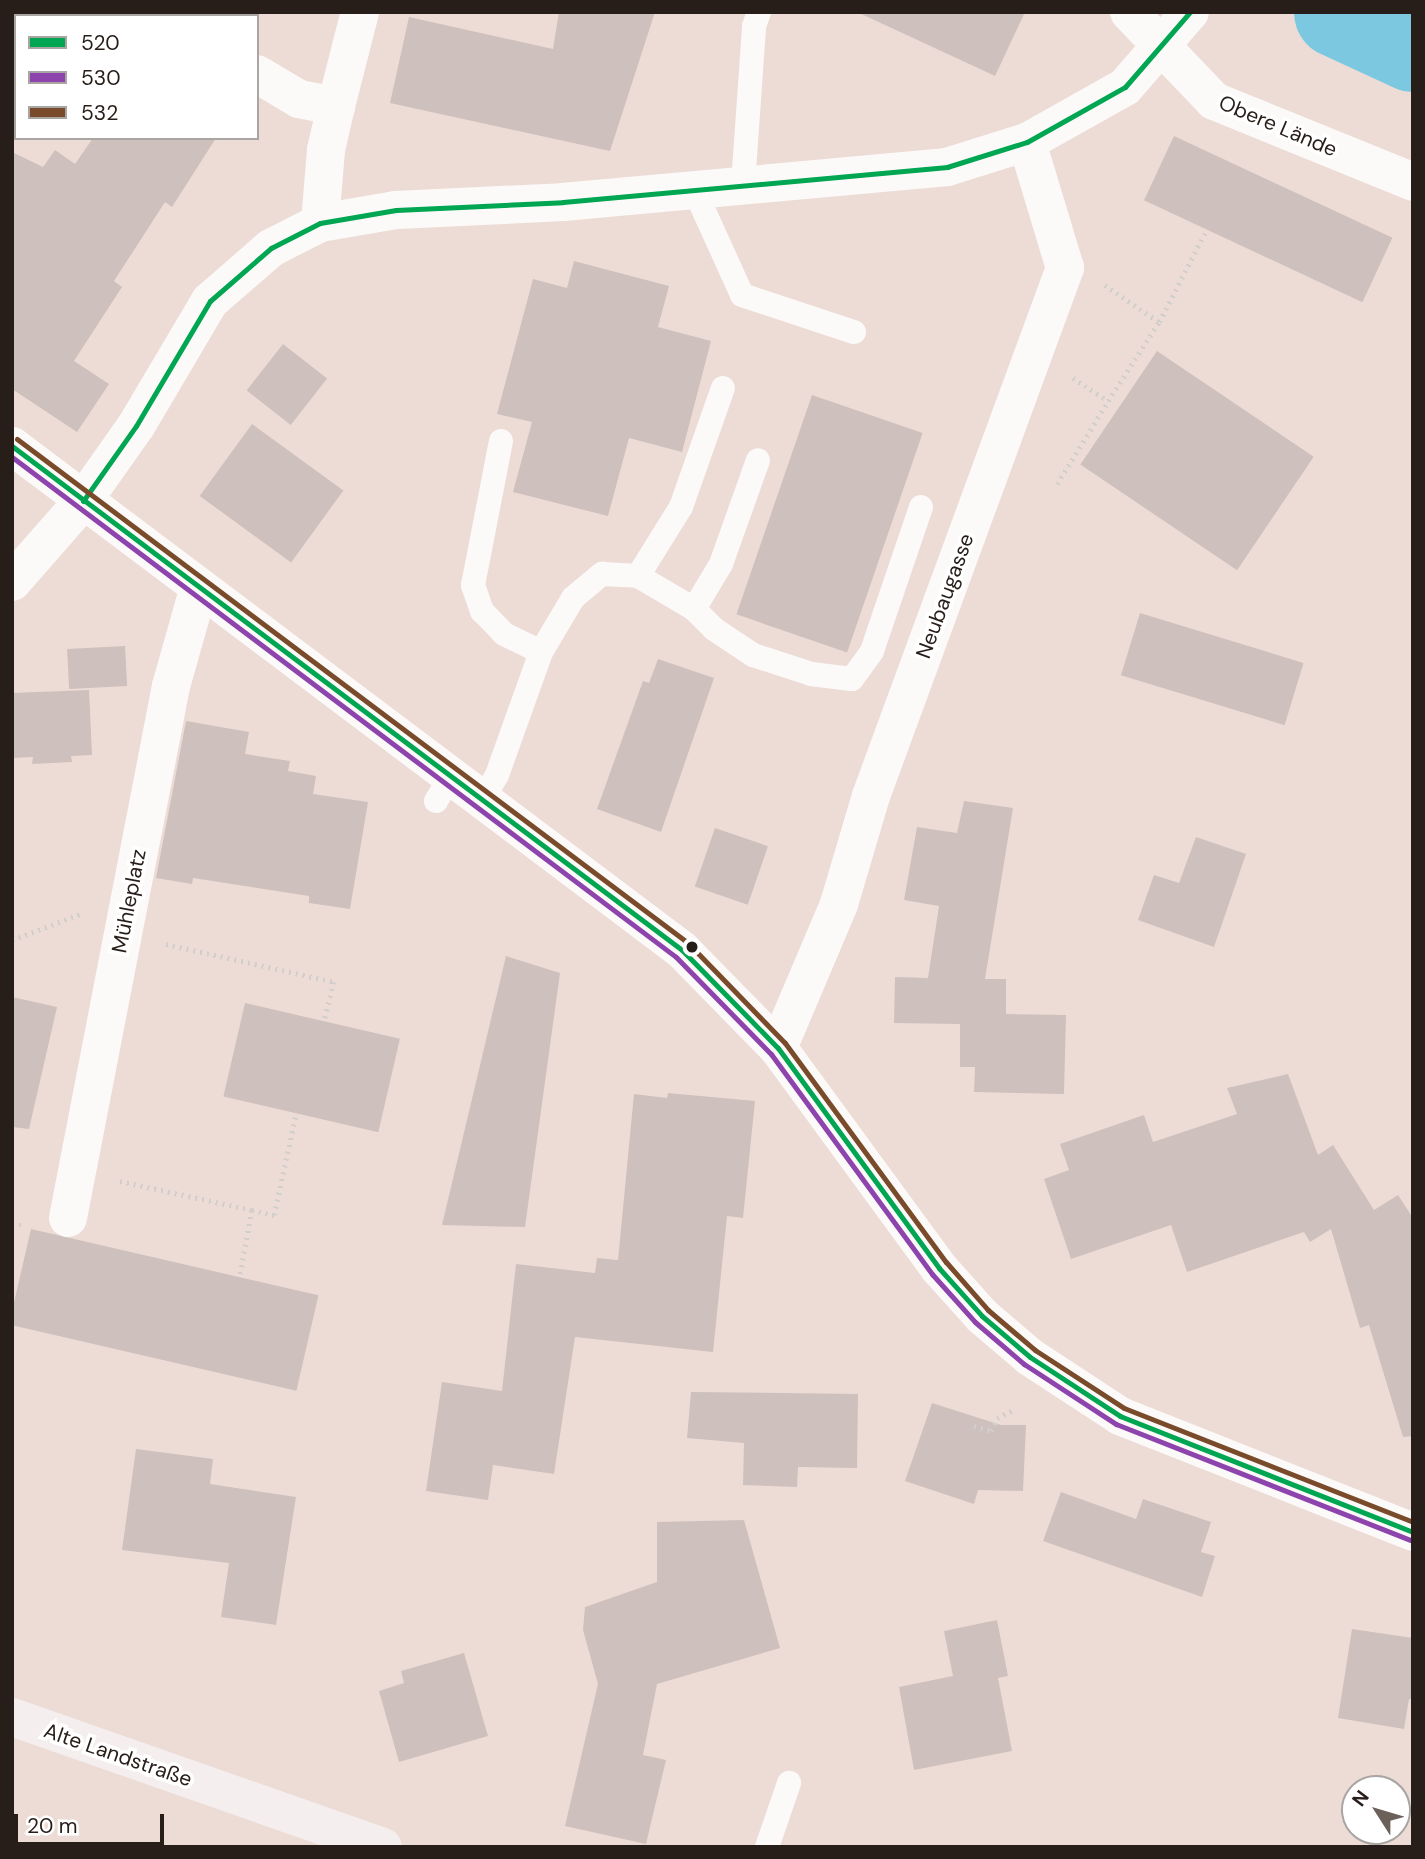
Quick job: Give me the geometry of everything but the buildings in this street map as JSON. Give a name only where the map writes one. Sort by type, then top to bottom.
[{"type":"main road","name":"Alte Landstraße","points":[[12,1717],[383,1847]]},
{"type":"street","points":[[320,223],[326,150],[360,12]]},
{"type":"street","name":"Obere Lände","points":[[1129,12],[1162,45],[1185,75],[1214,101],[1413,182]]},
{"type":"street","points":[[12,582],[83,501],[136,426],[211,301],[271,248],[320,223],[396,210],[694,189],[947,167],[1027,142],[1125,87],[1189,13]]},
{"type":"street","points":[[259,75],[299,99],[336,106]]},
{"type":"street","name":"Neubaugasse","points":[[778,1048],[839,904],[871,796],[1065,268],[1027,142]]},
{"type":"street","points":[[12,446],[200,587],[443,789],[482,800],[682,950],[778,1048],[939,1268],[982,1316],[1030,1357],[1120,1416],[1413,1532]]},
{"type":"street","name":"Mühleplatz","points":[[68,1218],[171,686],[200,587]]},
{"type":"lane","points":[[743,185],[754,26],[760,12]]},
{"type":"lane","points":[[694,189],[742,295],[854,332]]},
{"type":"lane","points":[[638,576],[681,507],[723,388]]},
{"type":"lane","points":[[501,441],[473,585],[482,611],[504,634],[541,652]]},
{"type":"lane","points":[[694,609],[721,564],[758,460]]},
{"type":"lane","points":[[482,800],[497,775],[541,652],[573,598],[602,574],[638,576],[694,609],[714,629],[753,655],[811,674],[852,679],[872,650],[921,507]]},
{"type":"lane","points":[[767,1847],[789,1783]]},
{"type":"path","points":[[1057,484],[1159,322],[1207,229]]},
{"type":"path","points":[[1097,280],[1159,322]]},
{"type":"path","points":[[1065,373],[1108,401]]},
{"type":"path","points":[[12,940],[130,894]]},
{"type":"path","points":[[123,934],[334,982],[324,1021]]},
{"type":"path","points":[[76,1171],[274,1215],[296,1114]]},
{"type":"path","points":[[240,1277],[252,1210]]},
{"type":"path","points":[[974,1426],[991,1431],[997,1418],[1013,1410]]},
{"type":"waterway","points":[[1339,12],[1413,46]]},
{"type":"transit line","name":"520","points":[[83,501],[136,426],[210,301],[271,248],[320,223],[396,210],[563,202],[947,167],[1027,142],[1125,87],[1190,12]]},
{"type":"transit line","name":"532","points":[[17,439],[688,943],[785,1043],[946,1262],[988,1310],[1035,1350],[1124,1408],[1413,1522]]},
{"type":"transit line","name":"520","points":[[12,446],[682,950],[778,1048],[939,1268],[982,1316],[1030,1357],[1120,1416],[1413,1532]]},
{"type":"transit line","name":"530","points":[[12,457],[676,957],[771,1054],[932,1274],[975,1322],[1024,1364],[1116,1424],[1410,1540]]}]
